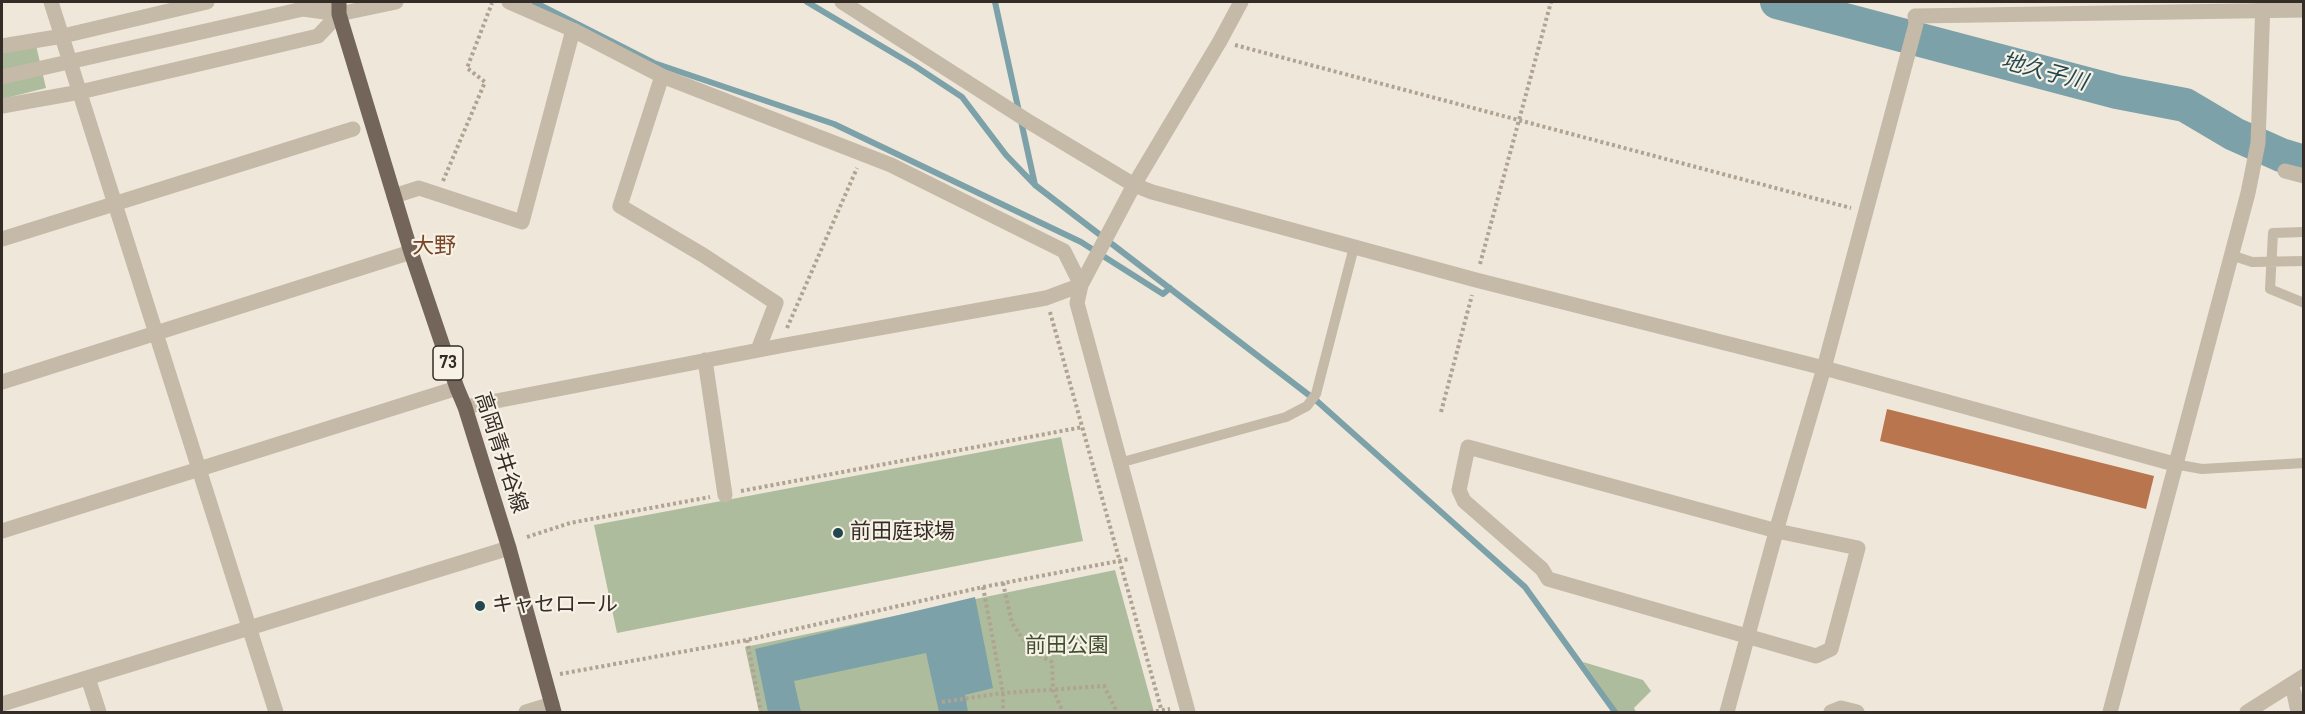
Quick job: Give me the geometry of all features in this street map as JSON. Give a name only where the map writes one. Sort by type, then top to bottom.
[{"type":"main road","name":"高岡青井谷線","points":[[339,8],[411,252],[465,406],[509,548],[553,708]]},
{"type":"street","points":[[51,2],[276,712]]},
{"type":"street","points":[[2,46],[63,36],[207,2]]},
{"type":"street","points":[[322,2],[339,8]]},
{"type":"street","points":[[2,77],[303,9],[396,2]]},
{"type":"street","points":[[509,2],[573,30],[662,76],[864,153],[1064,251],[1081,285]]},
{"type":"street","points":[[842,2],[1031,123],[1134,185],[1152,192],[1476,280],[1824,368],[2174,464]]},
{"type":"street","points":[[1188,712],[1077,303],[1081,285],[1134,185],[1241,2]]},
{"type":"street","points":[[2110,712],[2174,464],[2248,193],[2258,143],[2263,6]]},
{"type":"street","points":[[1727,712],[1824,368],[1910,46],[1915,14],[1972,8],[2263,6],[2304,10]]},
{"type":"street","points":[[2,106],[80,92],[318,36],[339,8]]},
{"type":"street","points":[[394,196],[419,188],[522,222],[573,30]]},
{"type":"street","points":[[662,76],[620,206],[703,255],[777,303],[758,350]]},
{"type":"street","points":[[2,239],[353,129]]},
{"type":"street","points":[[2285,171],[2304,176]]},
{"type":"street","points":[[2,382],[411,252]]},
{"type":"street","points":[[465,406],[1046,298],[1081,285]]},
{"type":"street","points":[[705,360],[725,495]]},
{"type":"street","points":[[2,531],[457,388]]},
{"type":"street","points":[[1468,447],[1777,531],[1858,548],[1831,649],[1816,656],[1749,636],[1548,579],[1542,569],[1464,501],[1459,490],[1468,447]]},
{"type":"street","points":[[2,705],[509,548]]},
{"type":"street","points":[[2247,712],[2304,676]]},
{"type":"street","points":[[88,678],[99,712]]},
{"type":"street","points":[[2289,685],[2294,693],[2298,712]]},
{"type":"street","points":[[526,712],[553,708]]},
{"type":"street","points":[[1831,712],[1841,708],[1857,712]]},
{"type":"lane","points":[[2304,232],[2273,233],[2270,289],[2304,303]]},
{"type":"lane","points":[[1119,462],[1286,417],[1307,406],[1316,394],[1354,247]]},
{"type":"lane","points":[[2231,255],[2252,261],[2304,261]]},
{"type":"lane","points":[[2174,464],[2202,469],[2304,463]]},
{"type":"path","points":[[439,193],[484,82],[467,68],[493,2]]},
{"type":"path","points":[[1441,412],[1551,2]]},
{"type":"path","points":[[1220,41],[1866,212]]},
{"type":"path","points":[[785,345],[783,338],[864,153]]},
{"type":"path","points":[[1046,298],[1162,712]]},
{"type":"path","points":[[527,537],[570,524],[1083,428]]},
{"type":"path","points":[[544,678],[747,640],[983,587],[1145,556]]},
{"type":"path","points":[[1003,583],[1012,623],[1031,651],[1052,662],[1053,690],[1063,712]]},
{"type":"path","points":[[983,587],[1003,693],[1003,712]]},
{"type":"path","points":[[747,640],[761,712]]},
{"type":"path","points":[[942,702],[1003,693],[1104,686],[1117,712]]},
{"type":"green space","points":[[35,41],[46,88],[2,99],[2,50]]},
{"type":"green space","name":"前田庭球場","points":[[1061,437],[1083,541],[617,633],[594,525]]},
{"type":"green space","name":"前田公園","points":[[1115,570],[1154,712],[759,712],[745,647]]},
{"type":"green space","points":[[1583,662],[1643,680],[1651,691],[1634,708],[1636,712],[1618,712]]},
{"type":"water","points":[[975,597],[993,688],[965,695],[968,712],[939,712],[926,653],[794,681],[801,712],[768,712],[755,649]]},
{"type":"building","points":[[1887,409],[2154,476],[2146,509],[1880,441]]},
{"type":"waterway","points":[[534,2],[654,63],[834,124],[1081,242],[1163,294],[1170,288]]},
{"type":"waterway","points":[[807,2],[915,66],[962,97],[1006,155],[1035,185]]},
{"type":"waterway","points":[[995,2],[1035,185],[1318,402],[1525,587],[1615,712]]},
{"type":"waterway","name":"地久子川","points":[[1777,2],[2117,92],[2185,105],[2234,134],[2281,155],[2304,162]]},
{"type":"place","name":"前田庭球場","points":[[838,533]]},
{"type":"place","name":"キャセロール","points":[[480,606]]},
{"type":"district","name":"大野","points":[[434,247]]}]
